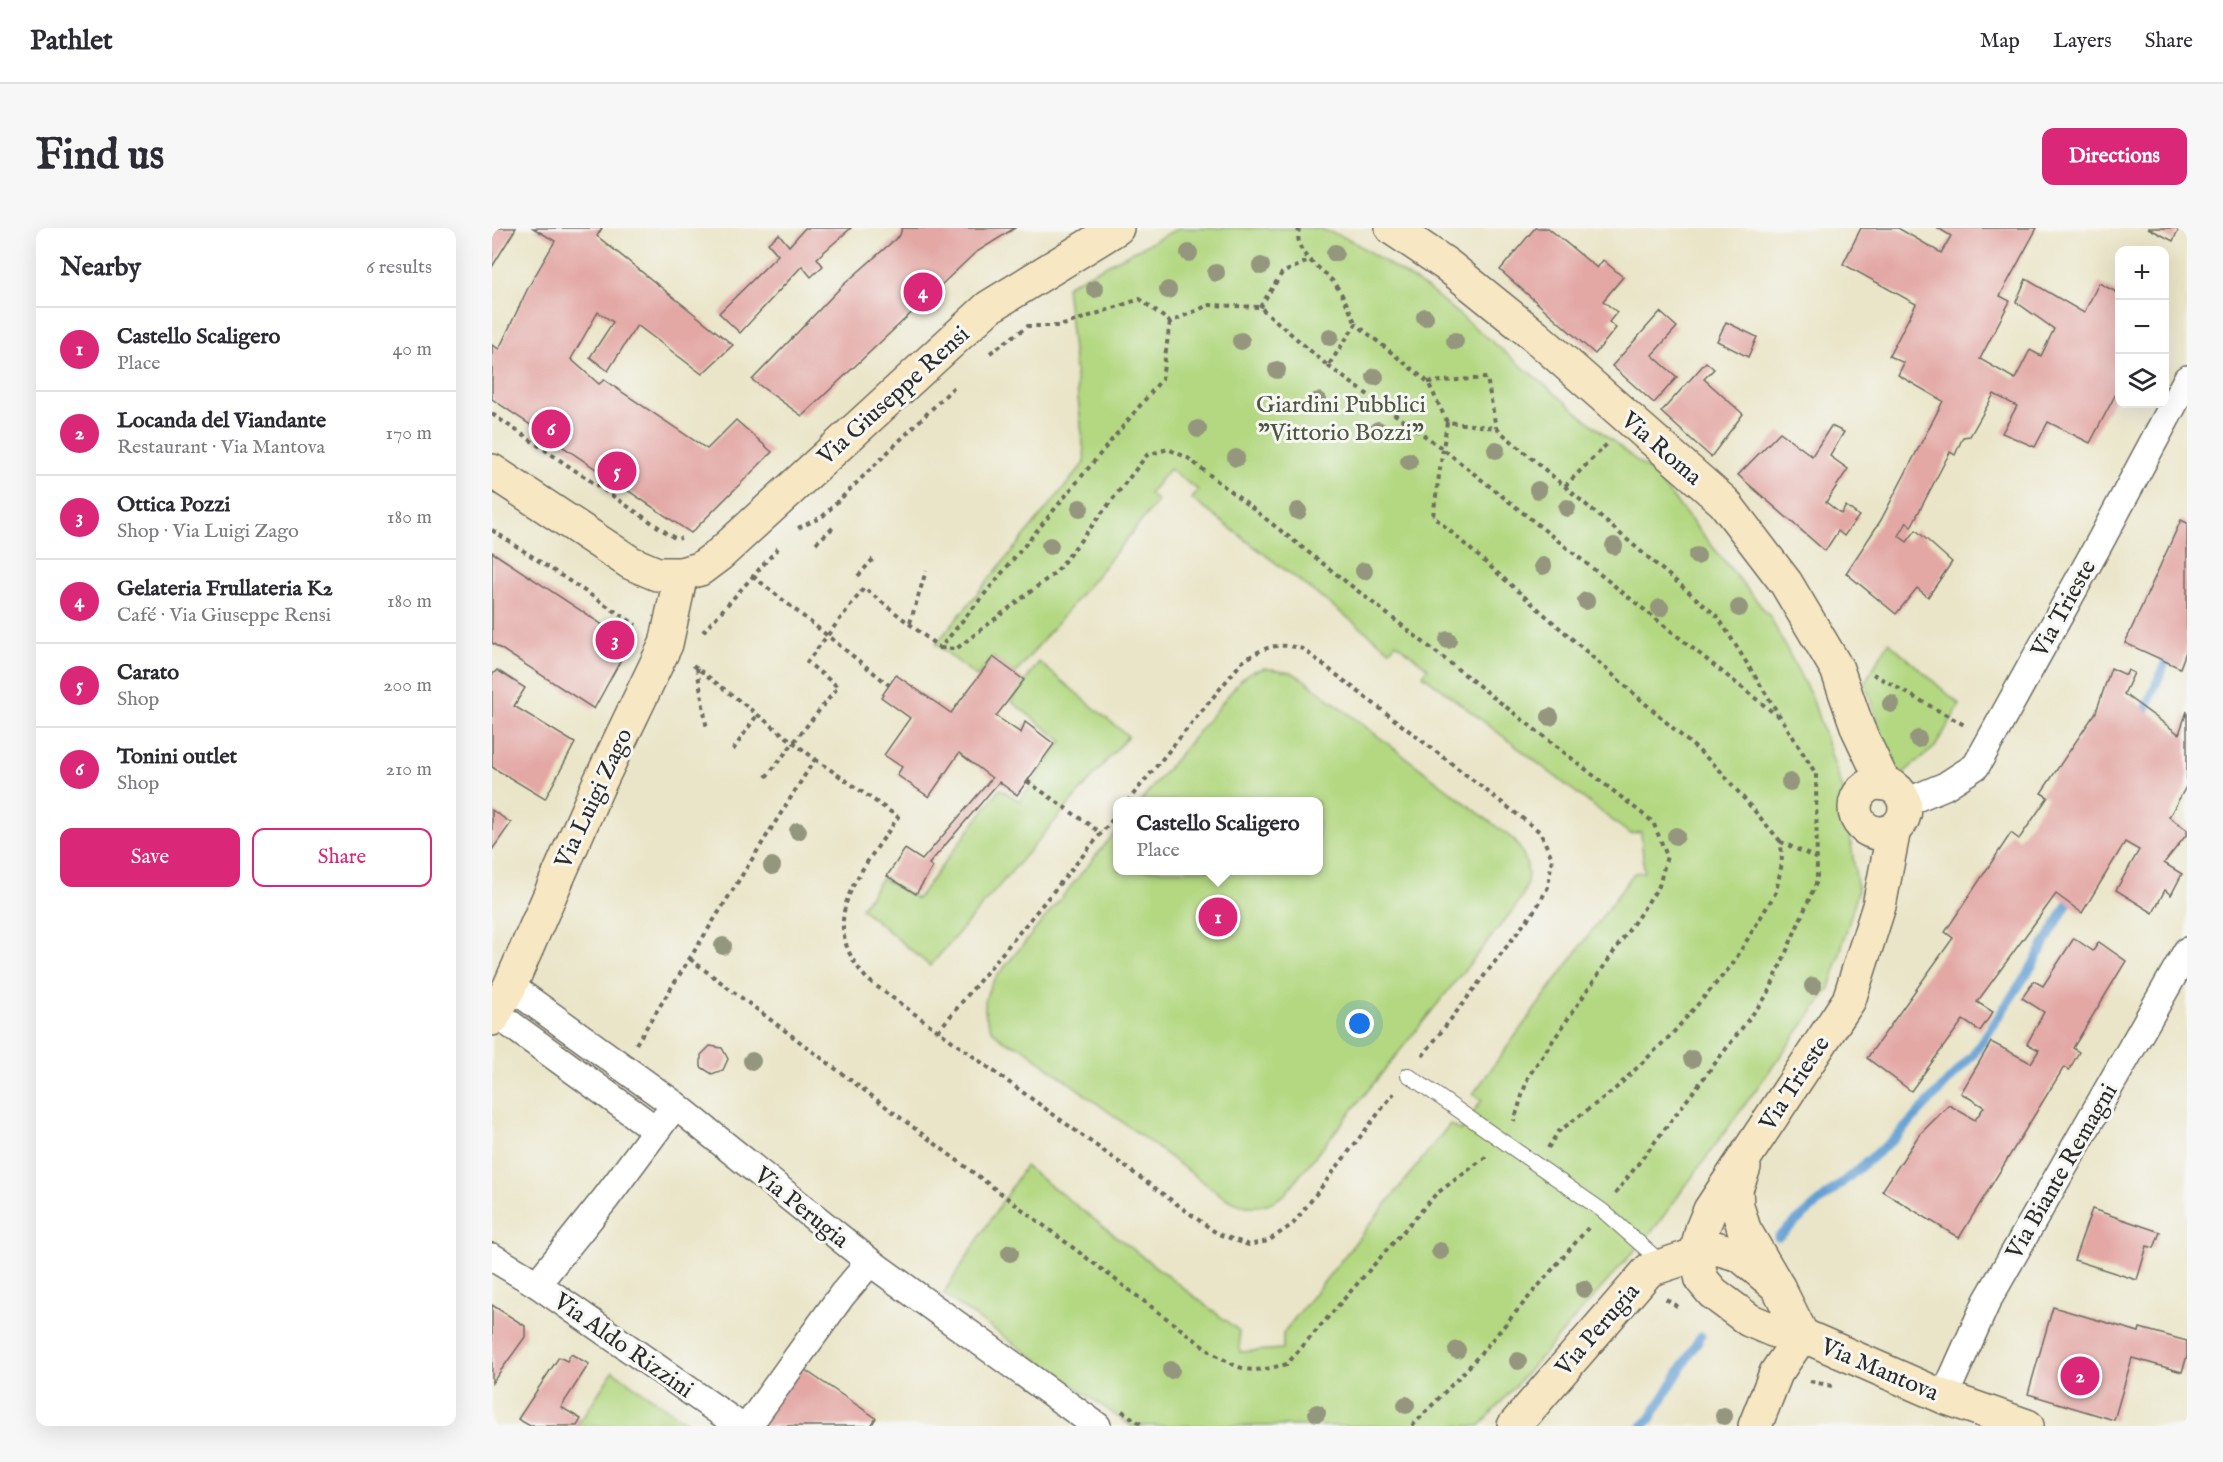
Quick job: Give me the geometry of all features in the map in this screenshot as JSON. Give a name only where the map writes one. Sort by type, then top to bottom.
[{"type":"street","name":"Via Giuseppe Rensi","points":[[681,574],[700,569],[720,554],[989,307],[1116,228]]},
{"type":"street","name":"Via Roma","points":[[1392,228],[1447,265],[1724,502],[1786,583],[1837,669],[1882,808]]},
{"type":"street","name":"Via Trieste","points":[[1696,1255],[1702,1229],[1710,1210],[1849,1000],[1879,906],[1882,808],[1945,786],[1976,766],[2101,540],[2187,378]]},
{"type":"street","points":[[492,471],[631,563],[657,574],[681,574]]},
{"type":"street","name":"Via Luigi Zago","points":[[499,1006],[592,799],[677,653],[681,574]]},
{"type":"street","name":"Via Biante Remagni","points":[[1944,1396],[1987,1301],[2187,951]]},
{"type":"street","points":[[499,1006],[656,1130]]},
{"type":"street","name":"Via Perugia","points":[[499,1006],[675,1105],[870,1262],[1097,1426]]},
{"type":"street","name":"Via Aldo Rizzini","points":[[537,1284],[675,1105]]},
{"type":"street","name":"Via Mantova","points":[[1749,1151],[1736,1189],[1737,1206],[1744,1229],[1778,1287],[1802,1335]]},
{"type":"street","name":"Via Mantova","points":[[1778,1287],[1740,1255],[1716,1248],[1696,1255],[1702,1280],[1749,1320],[1775,1331],[1802,1335],[1944,1396],[2027,1426]]},
{"type":"street","name":"Via Perugia","points":[[1514,1426],[1635,1283],[1649,1270],[1696,1255]]},
{"type":"street","name":"Via Aldo Rizzini","points":[[492,1257],[537,1284],[740,1426]]},
{"type":"street","points":[[748,1426],[842,1295],[870,1262]]},
{"type":"street","points":[[1755,1420],[1776,1373],[1802,1335]]},
{"type":"lane","points":[[1408,1075],[1539,1164],[1603,1211],[1665,1265]]},
{"type":"path","points":[[1299,228],[1297,240],[1308,261],[1336,285],[1356,324],[1428,382],[1447,422],[1433,516],[1717,767],[1781,842],[1816,858]]},
{"type":"path","points":[[1260,308],[1282,273],[1308,261]]},
{"type":"path","points":[[983,358],[1028,326],[1060,326],[1140,299],[1170,322]]},
{"type":"path","points":[[1170,322],[1209,305],[1260,308],[1328,366],[1443,449],[1783,720]]},
{"type":"path","points":[[940,648],[1162,379],[1170,322]]},
{"type":"path","points":[[1328,366],[1356,324]]},
{"type":"path","points":[[1428,382],[1487,378],[1496,428]]},
{"type":"path","points":[[796,529],[822,517],[957,383]]},
{"type":"path","points":[[492,414],[676,539]]},
{"type":"path","points":[[1565,486],[1630,420]]},
{"type":"path","points":[[1412,1426],[1468,1368],[1603,1211],[1768,994],[1816,881],[1816,774],[1718,617],[1496,428],[1447,422]]},
{"type":"path","points":[[690,959],[1214,1354],[1233,1365],[1256,1372],[1287,1364],[1436,1194],[1507,1142],[1528,1077],[1659,886],[1667,856],[1653,822],[1188,458],[1167,449],[1147,455],[1056,572],[956,649],[940,648],[864,588],[807,662],[838,687],[766,777]]},
{"type":"path","points":[[816,543],[835,526]]},
{"type":"path","points":[[492,530],[677,653],[823,765],[898,817],[848,894],[841,919],[846,946],[855,966],[868,980],[1218,1234],[1249,1245],[1268,1240],[1293,1224],[1537,907],[1548,887],[1552,858],[1540,832],[1304,649],[1284,644],[1259,650],[1242,662],[1130,797]]},
{"type":"path","points":[[697,638],[784,543]]},
{"type":"path","points":[[858,576],[874,558]]},
{"type":"path","points":[[910,624],[926,571]]},
{"type":"path","points":[[753,576],[889,685]]},
{"type":"path","points":[[1824,647],[1990,739]]},
{"type":"path","points":[[696,668],[707,730]]},
{"type":"path","points":[[732,750],[757,716]]},
{"type":"path","points":[[632,1051],[815,759]]},
{"type":"path","points":[[1027,781],[1101,833]]},
{"type":"path","points":[[938,1031],[1113,819]]},
{"type":"path","points":[[1539,1164],[1558,1132],[1614,1090],[1672,1034],[1732,965],[1776,892],[1782,863],[1781,842]]},
{"type":"path","points":[[1117,1407],[1144,1426]]},
{"type":"green space","name":"Giardini Pubblici \"Vittorio Bozzi\"","points":[[1179,228],[1318,228],[1349,239],[1428,289],[1654,475],[1770,617],[1812,698],[1843,790],[1858,891],[1830,988],[1657,1225],[1480,1426],[1131,1426],[943,1294],[1025,1166],[1239,1331],[1240,1352],[1283,1349],[1283,1333],[1450,1124],[1460,1131],[1482,1100],[1473,1094],[1634,873],[1644,872],[1641,832],[1630,834],[1423,675],[1428,668],[1396,643],[1390,650],[1192,499],[1198,490],[1169,469],[1149,494],[1158,501],[1015,674],[993,657],[977,677],[936,644],[1085,462],[1066,286]]},
{"type":"green space","points":[[1889,642],[1960,705],[1935,747],[1902,774],[1892,769],[1865,682]]},
{"type":"green space","points":[[1039,662],[1128,736],[930,966],[861,908],[882,878],[917,899],[1000,789],[1020,801],[1062,741],[1011,701]]},
{"type":"green space","points":[[1264,668],[1291,672],[1303,679],[1514,840],[1524,857],[1528,873],[1525,889],[1516,906],[1285,1194],[1270,1203],[1247,1206],[1222,1196],[1021,1047],[1000,1037],[988,1021],[985,1002],[994,980],[1113,835],[1113,875],[1323,875],[1323,797],[1144,797],[1240,681],[1251,672]]},
{"type":"green space","points":[[613,1371],[692,1426],[577,1426]]},
{"type":"building","points":[[492,228],[516,228],[492,267]]},
{"type":"building","points":[[533,228],[602,228],[597,236],[733,345],[702,374],[637,325],[608,371],[590,357],[613,322],[598,312],[571,359],[599,384],[604,380],[707,449],[736,420],[772,452],[691,533],[492,399],[492,345],[499,349],[528,288],[555,241]]},
{"type":"building","points":[[805,228],[851,228],[817,258],[823,266],[811,277],[802,266],[740,333],[719,313],[778,255],[768,243],[779,234],[789,246]]},
{"type":"building","points":[[902,228],[1015,228],[975,253],[802,416],[752,380],[842,286],[900,235]]},
{"type":"building","points":[[1535,228],[1548,228],[1597,268],[1603,260],[1623,277],[1603,301],[1617,312],[1609,322],[1616,328],[1595,354],[1500,270]]},
{"type":"building","points":[[1861,228],[1898,228],[1941,253],[1951,236],[1938,228],[2037,228],[2000,296],[2010,301],[1980,359],[2015,379],[2030,350],[2041,356],[2054,329],[2016,302],[2026,279],[2084,313],[2099,283],[2115,291],[2115,396],[2090,443],[2048,422],[2035,447],[2002,433],[2017,406],[1994,394],[1970,436],[1963,437],[1955,455],[1950,452],[1911,527],[1907,522],[1899,536],[1907,542],[1916,530],[1952,562],[1928,597],[1917,588],[1896,614],[1846,573],[1881,520],[1943,401],[1898,375],[1904,363],[1889,356],[1916,304],[1843,264]]},
{"type":"building","points":[[2148,228],[2179,228],[2173,241]]},
{"type":"building","points":[[1660,312],[1677,327],[1652,355],[1677,377],[1654,403],[1612,366]]},
{"type":"building","points":[[1726,322],[1757,337],[1748,357],[1717,341]]},
{"type":"building","points":[[1706,362],[1714,369],[1704,379],[1743,414],[1711,457],[1661,412]]},
{"type":"building","points":[[1831,426],[1844,432],[1830,456],[1848,469],[1826,502],[1841,514],[1846,506],[1859,516],[1844,536],[1838,531],[1825,551],[1738,475],[1780,432],[1812,456]]},
{"type":"building","points":[[2181,520],[2187,523],[2187,649],[2180,668],[2125,643]]},
{"type":"building","points":[[492,552],[630,643],[594,709],[492,643]]},
{"type":"building","points":[[993,657],[1024,680],[996,716],[1021,733],[1025,722],[1054,744],[1017,795],[999,782],[929,864],[933,867],[916,894],[887,876],[905,849],[922,860],[992,778],[959,753],[929,797],[897,775],[902,767],[884,755],[910,718],[881,697],[896,675],[951,713]]},
{"type":"building","points":[[2111,668],[2126,675],[2128,670],[2134,673],[2124,694],[2179,734],[2187,711],[2187,785],[2169,817],[2187,830],[2187,834],[2164,863],[2182,874],[2171,895],[2165,890],[2153,913],[2116,890],[2139,850],[2125,842],[2082,913],[2056,894],[1977,1002],[1993,1012],[1980,1031],[1963,1020],[1911,1091],[1867,1058],[1953,938],[1945,932],[2011,833],[2019,839],[2048,797],[2041,793],[2096,712]]},
{"type":"building","points":[[497,670],[525,688],[514,706],[575,743],[545,799],[492,767],[492,675]]},
{"type":"building","points":[[492,810],[511,823],[492,850]]},
{"type":"building","points":[[2074,938],[2093,951],[2099,942],[2126,961],[2073,1048],[2079,1052],[2069,1070],[2064,1067],[1959,1238],[1882,1191],[1919,1135],[1949,1105],[1975,1120],[1984,1107],[1961,1093],[1991,1042],[2031,1063],[2039,1050],[2027,1044],[2044,1012],[2022,998],[2034,981],[2043,986]]},
{"type":"building","points":[[710,1046],[722,1048],[728,1059],[723,1070],[712,1074],[701,1067],[701,1055]]},
{"type":"building","points":[[2092,1209],[2160,1232],[2154,1248],[2147,1246],[2137,1280],[2074,1260]]},
{"type":"building","points":[[492,1305],[525,1326],[525,1337],[492,1383]]},
{"type":"building","points":[[2053,1307],[2139,1332],[2140,1328],[2187,1341],[2187,1356],[2182,1372],[2132,1358],[2114,1420],[2028,1394]]},
{"type":"building","points":[[571,1354],[589,1364],[561,1407],[581,1419],[577,1426],[530,1426],[518,1419],[559,1357],[567,1361]]},
{"type":"building","points":[[799,1366],[876,1418],[871,1426],[759,1426]]},
{"type":"waterway","points":[[2142,719],[2170,651]]},
{"type":"waterway","points":[[1778,1237],[1896,1137],[1973,1055],[2032,966],[2073,894]]},
{"type":"waterway","points":[[1642,1426],[1650,1419],[1701,1336]]},
{"type":"place","name":"Gelateria Frullateria K2","points":[[923,292]]},
{"type":"place","name":"Tonini outlet","points":[[551,429]]},
{"type":"place","name":"Carato","points":[[617,471]]},
{"type":"place","name":"Ottica Pozzi","points":[[615,640]]},
{"type":"place","name":"Castello Scaligero","points":[[1218,917]]},
{"type":"place","name":"Locanda del Viandante","points":[[2080,1376]]}]
